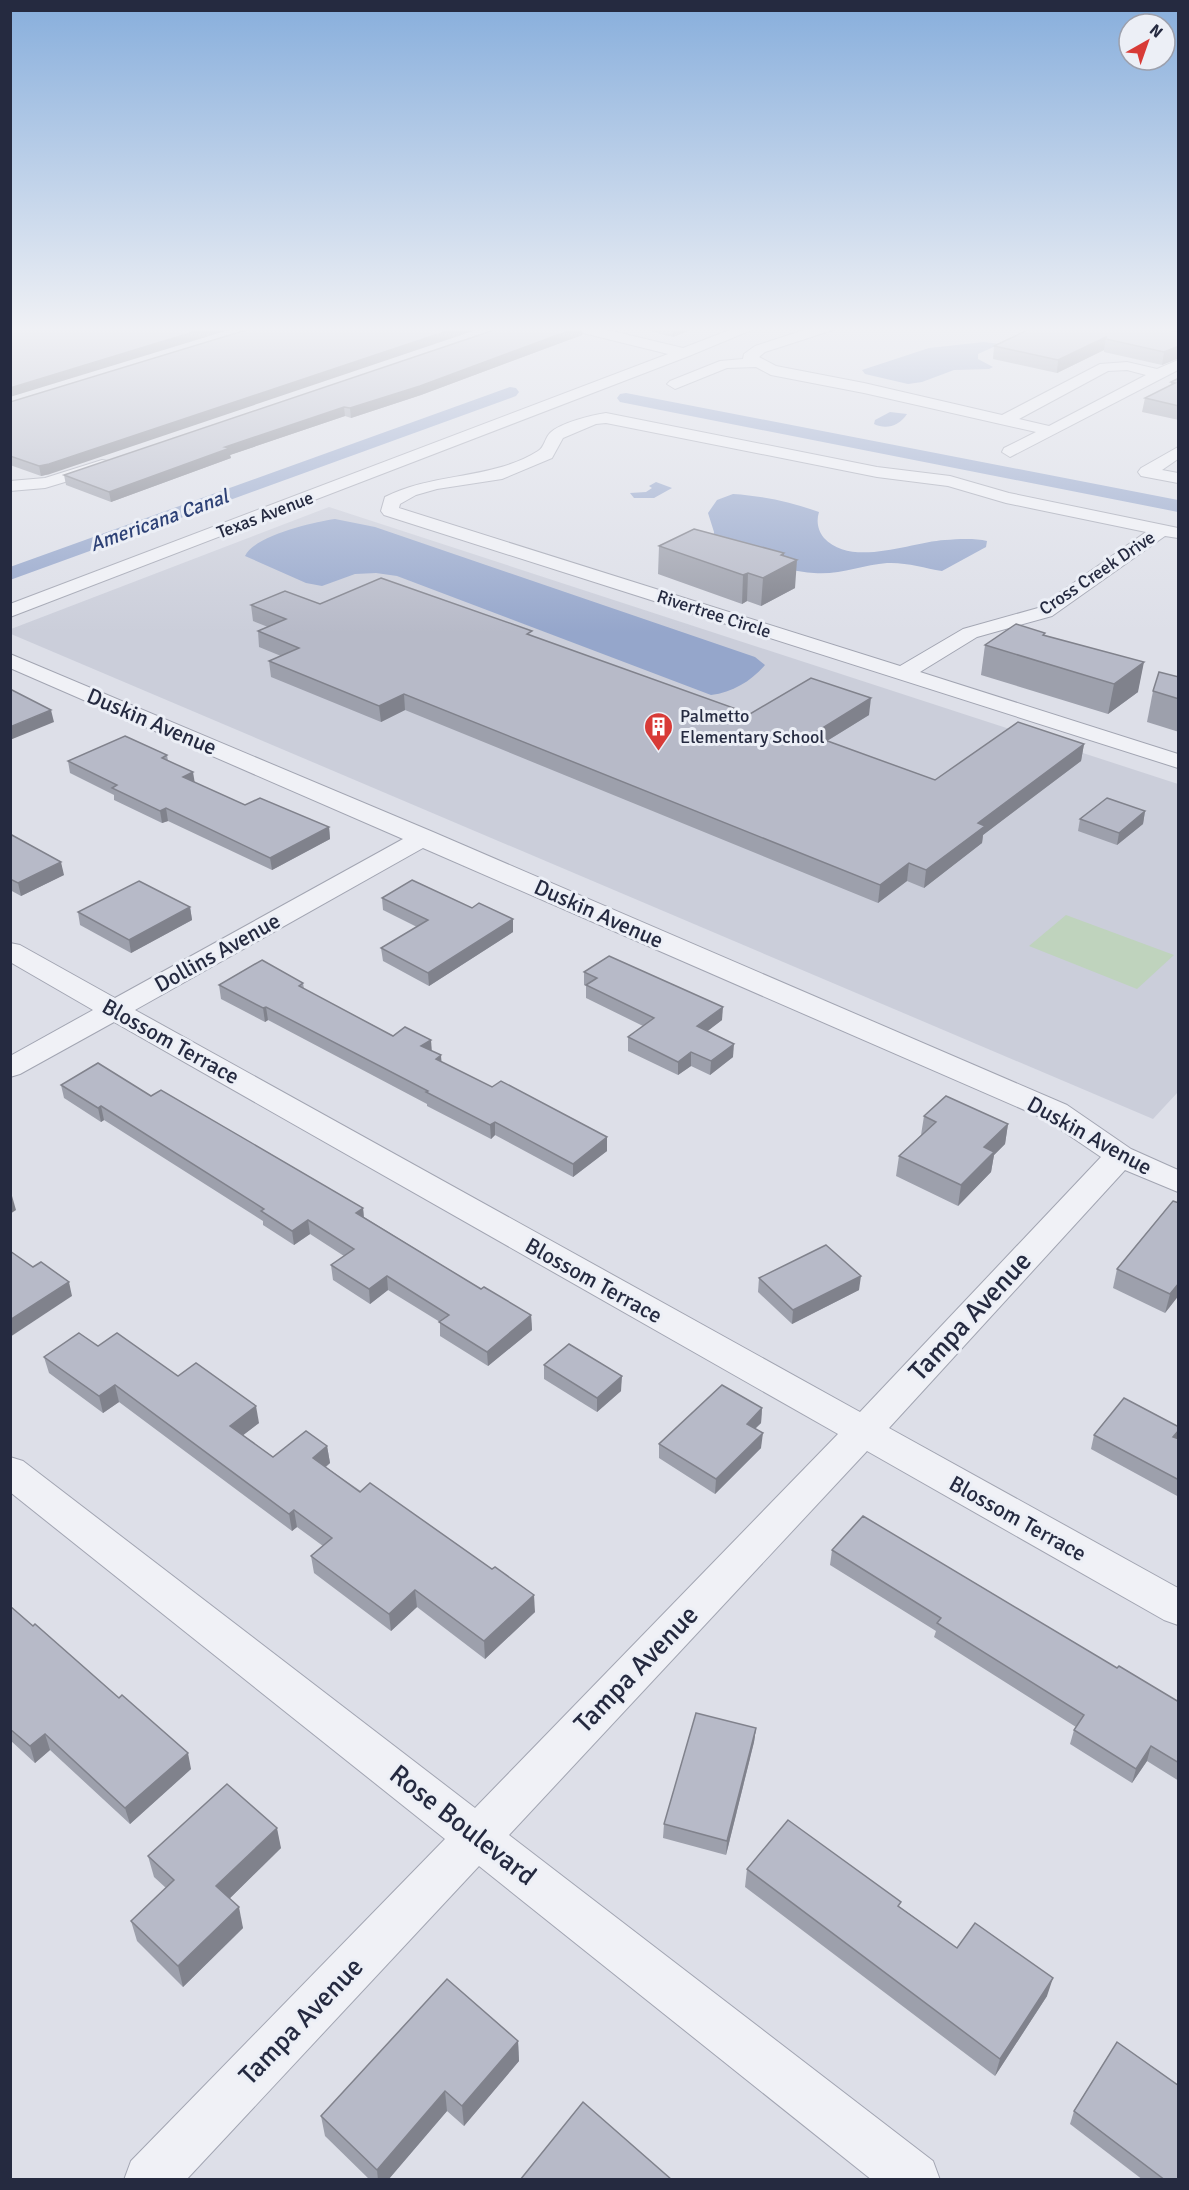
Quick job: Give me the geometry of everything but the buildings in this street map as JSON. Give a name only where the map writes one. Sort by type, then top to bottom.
[{"type":"street","name":"Texas Avenue","points":[[10,611],[491,428]]},
{"type":"street","name":"Rivertree Circle","points":[[573,428],[557,435],[546,454],[524,464],[496,475],[435,484],[410,491],[391,501],[390,511],[1179,761]]},
{"type":"street","name":"Rivertree Circle","points":[[657,428],[877,472],[950,481],[1006,498],[1170,532]]},
{"type":"street","points":[[1039,428],[1051,431]]},
{"type":"street","points":[[1010,452],[1056,428]]},
{"type":"street","points":[[453,443],[481,451]]},
{"type":"street","points":[[1179,452],[1148,472],[1179,478]]},
{"type":"street","points":[[502,457],[524,464]]},
{"type":"street","points":[[10,486],[25,487],[56,480],[113,461]]},
{"type":"street","name":"Cross Creek Drive","points":[[902,674],[970,633],[1045,612],[1170,532]]},
{"type":"street","name":"Duskin Avenue","points":[[10,660],[1056,1112],[1120,1156],[1179,1182]]},
{"type":"street","name":"Dollins Avenue","points":[[10,1068],[424,837]]},
{"type":"street","name":"Blossom Terrace","points":[[10,951],[1179,1608]]},
{"type":"street","name":"Tampa Avenue","points":[[150,2180],[863,1432],[1120,1156]]},
{"type":"street","name":"Rose Boulevard","points":[[10,1471],[914,2180]]},
{"type":"shaded area","points":[[329,507],[1178,784],[1178,1092],[1153,1119],[11,634],[11,629]]},
{"type":"green space","points":[[1066,915],[1174,955],[1137,989],[1029,946]]},
{"type":"water","points":[[656,482],[672,488],[654,498],[634,498],[630,493],[646,492],[652,488],[649,486]]},
{"type":"water","points":[[733,494],[777,500],[819,512],[818,526],[824,538],[836,547],[850,551],[882,551],[961,539],[987,541],[986,547],[942,571],[894,563],[824,573],[801,572],[763,562],[713,544],[714,532],[708,513],[717,500]]},
{"type":"water","points":[[335,519],[375,527],[755,657],[765,665],[741,685],[711,695],[397,576],[376,573],[355,574],[322,586],[306,583],[245,556],[260,542],[272,536],[313,523]]},
{"type":"waterway","name":"Americana Canal","points":[[10,574],[411,428]]},
{"type":"waterway","points":[[780,428],[1178,506]]},
{"type":"place","name":"Palmetto Elementary School","points":[[659,752]]}]
